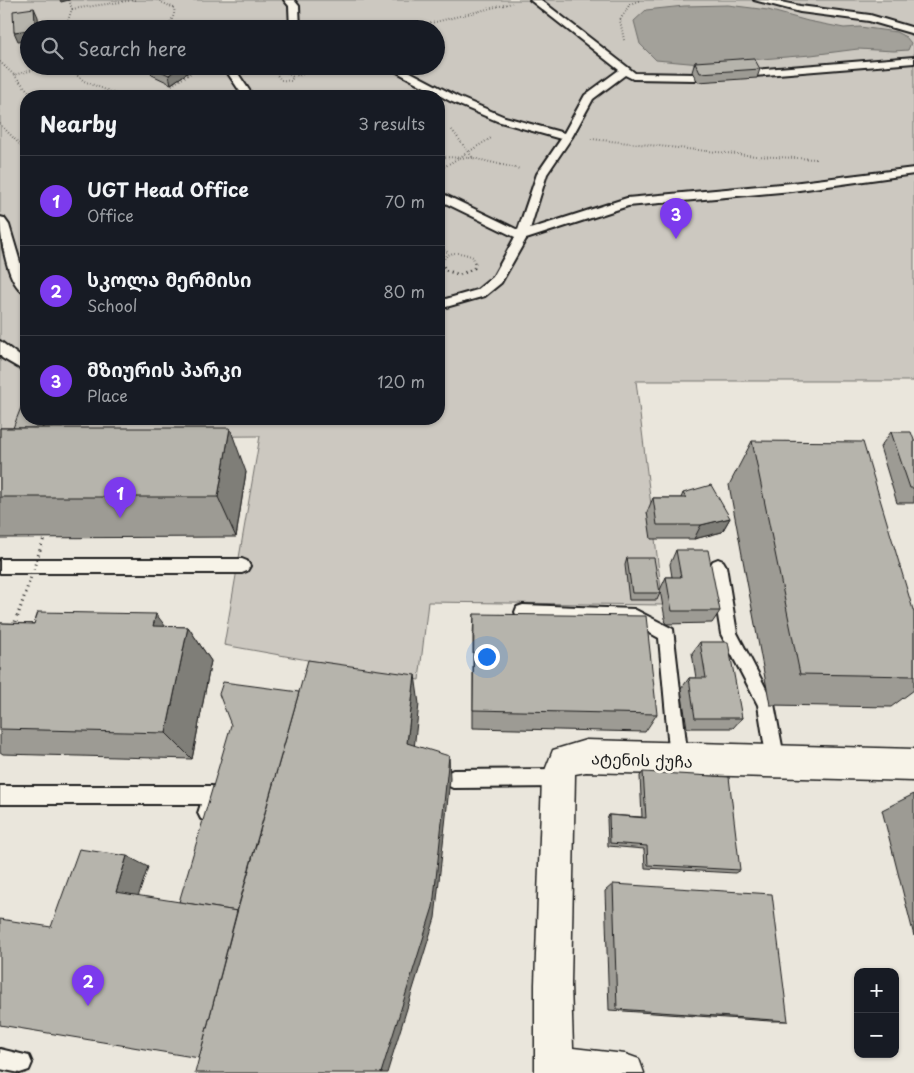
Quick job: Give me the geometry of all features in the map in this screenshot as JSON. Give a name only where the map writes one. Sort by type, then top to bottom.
[{"type":"street","name":"ატენის ქუჩა","points":[[558,778],[564,761],[586,756],[914,765]]},
{"type":"street","points":[[558,778],[553,984],[554,1069],[625,1073]]},
{"type":"lane","points":[[289,0],[294,6],[296,20]]},
{"type":"lane","points":[[535,0],[628,74]]},
{"type":"lane","points":[[759,0],[800,9],[870,18],[914,32]]},
{"type":"lane","points":[[754,73],[914,60]]},
{"type":"lane","points":[[445,303],[481,293],[497,280],[522,236],[542,174],[567,137],[589,97],[628,74],[695,77]]},
{"type":"lane","points":[[234,75],[244,90]]},
{"type":"lane","points":[[407,75],[437,90]]},
{"type":"lane","points":[[445,94],[501,119],[567,137]]},
{"type":"lane","points":[[445,199],[522,236],[627,202],[792,186],[914,171]]},
{"type":"lane","points":[[0,221],[3,225],[20,284]]},
{"type":"lane","points":[[0,346],[7,355],[20,363]]},
{"type":"lane","points":[[0,566],[242,566]]},
{"type":"lane","points":[[718,566],[729,634],[766,704],[776,762]]},
{"type":"lane","points":[[523,612],[634,616],[667,634],[679,760]]},
{"type":"lane","points":[[454,780],[558,778]]},
{"type":"lane","points":[[0,795],[212,795],[202,829]]},
{"type":"lane","points":[[0,1059],[22,1063]]},
{"type":"path","points":[[68,20],[72,10],[69,0]]},
{"type":"path","points":[[72,10],[135,0]]},
{"type":"path","points":[[157,0],[174,8],[175,14],[171,20]]},
{"type":"path","points":[[628,74],[620,20],[630,4],[641,0]]},
{"type":"path","points":[[443,20],[514,2]]},
{"type":"path","points":[[0,62],[28,90]]},
{"type":"path","points":[[14,74],[20,73]]},
{"type":"path","points":[[74,75],[89,84],[105,90]]},
{"type":"path","points":[[172,85],[187,75]]},
{"type":"path","points":[[277,75],[281,80],[292,81],[293,77],[290,75]]},
{"type":"path","points":[[445,167],[492,137],[497,132],[501,119]]},
{"type":"path","points":[[0,124],[20,145]]},
{"type":"path","points":[[452,130],[472,158]]},
{"type":"path","points":[[567,137],[756,156],[820,159]]},
{"type":"path","points":[[445,158],[472,158],[542,174]]},
{"type":"path","points":[[445,251],[450,254]]},
{"type":"path","points":[[445,258],[450,254],[460,252],[470,254],[476,261],[474,268],[466,274],[449,273],[445,271]]},
{"type":"path","points":[[12,631],[44,538]]},
{"type":"shaded area","points":[[0,0],[914,0],[914,381],[636,381],[663,605],[428,602],[419,680],[224,645],[260,436],[0,438]]},
{"type":"shaded area","points":[[728,5],[768,10],[844,28],[860,27],[896,32],[906,37],[911,43],[908,50],[858,49],[811,55],[700,64],[656,60],[640,44],[634,21],[646,10],[684,6]]},
{"type":"building","points":[[34,8],[35,20],[20,20],[20,31],[14,32],[13,11]]},
{"type":"building","points":[[754,58],[760,69],[700,73],[695,62]]},
{"type":"building","points":[[20,410],[20,425],[43,425],[42,428],[13,428]]},
{"type":"building","points":[[0,428],[230,428],[218,497],[0,497]]},
{"type":"building","points":[[891,432],[911,432],[914,440],[914,488],[910,488]]},
{"type":"building","points":[[752,441],[863,442],[914,613],[914,676],[800,674]]},
{"type":"building","points":[[711,485],[730,518],[701,525],[657,525],[653,498],[686,498],[683,493]]},
{"type":"building","points":[[676,550],[708,550],[720,611],[672,611],[666,577],[681,577]]},
{"type":"building","points":[[627,558],[654,558],[660,593],[632,593]]},
{"type":"building","points":[[38,612],[156,614],[153,626],[188,627],[166,733],[0,729],[0,623],[34,624]]},
{"type":"building","points":[[474,614],[646,616],[657,714],[473,710]]},
{"type":"building","points":[[700,642],[728,642],[742,718],[695,718],[689,678],[706,678]]},
{"type":"building","points":[[308,660],[415,675],[407,743],[449,756],[433,907],[381,1073],[195,1073],[238,909]]},
{"type":"building","points":[[223,682],[299,692],[237,911],[179,902],[231,725],[219,694]]},
{"type":"building","points":[[643,772],[729,777],[740,870],[648,865],[647,846],[610,843],[609,815],[646,818]]},
{"type":"building","points":[[79,849],[127,856],[116,892],[237,911],[199,1058],[0,1025],[0,919],[51,927]]},
{"type":"building","points":[[613,884],[772,894],[788,1021],[617,1009]]},
{"type":"place","name":"მზიურის პარკი","points":[[676,239]]},
{"type":"place","name":"UGT Head Office","points":[[120,518]]},
{"type":"place","name":"სკოლა მერმისი","points":[[88,1006]]}]
